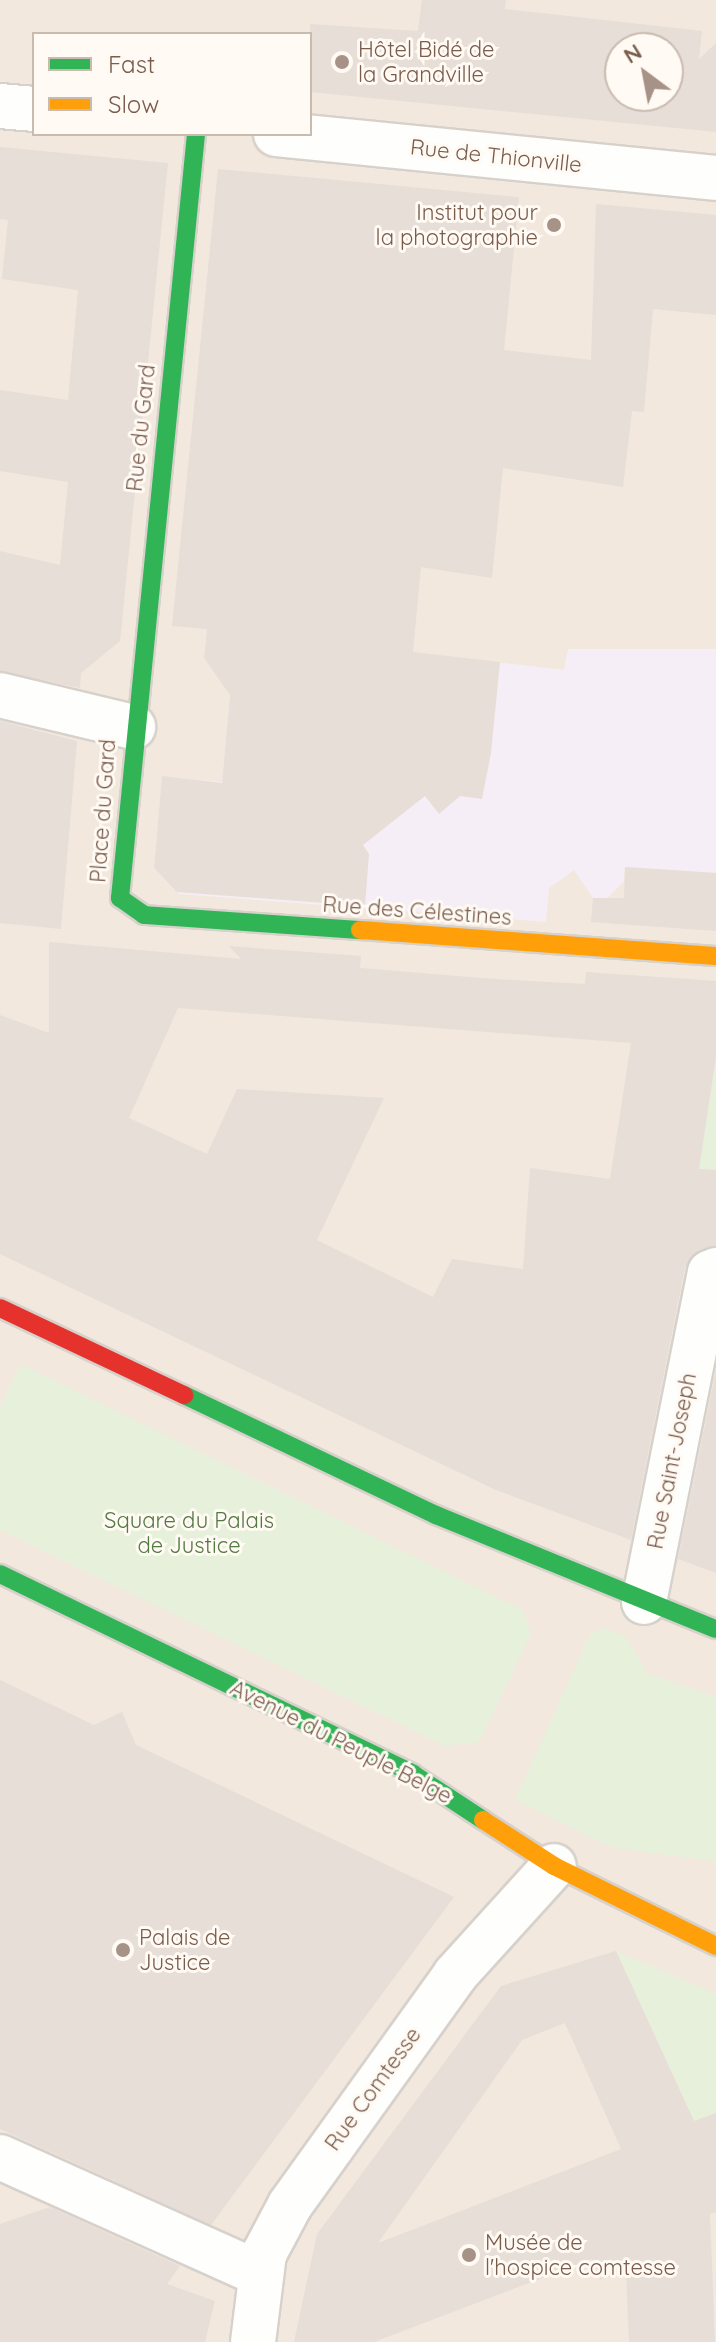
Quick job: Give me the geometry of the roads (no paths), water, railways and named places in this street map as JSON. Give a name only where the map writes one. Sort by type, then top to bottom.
[{"type":"street","points":[[0,106],[32,109]]},
{"type":"street","name":"Rue du Gard","points":[[133,727],[196,136]]},
{"type":"street","name":"Rue de Thionville","points":[[296,136],[716,178]]},
{"type":"street","points":[[0,695],[133,727]]},
{"type":"street","name":"Place du Gard","points":[[120,898],[133,727]]},
{"type":"street","name":"Rue des Célestines","points":[[120,898],[144,915],[716,956]]},
{"type":"street","name":"Rue Saint-Joseph","points":[[644,1602],[713,1272]]},
{"type":"street","points":[[3,1317],[436,1515],[716,1629]]},
{"type":"street","name":"Avenue du Peuple Belge","points":[[0,1574],[413,1774],[554,1866],[716,1946]]},
{"type":"street","name":"Rue Comtesse","points":[[253,2342],[260,2274],[290,2205],[437,2001],[554,1866]]},
{"type":"street","points":[[0,2157],[260,2274]]},
{"type":"place","name":"Hôtel Bidé de la Grandville","points":[[342,62]]},
{"type":"place","name":"Institut pour la photographie","points":[[554,225]]},
{"type":"place","name":"Palais de Justice","points":[[123,1950]]},
{"type":"place","name":"Musée de l'hospice comtesse","points":[[469,2255]]},
{"type":"park label","name":"Square du Palais de Justice","points":[[189,1532]]}]
